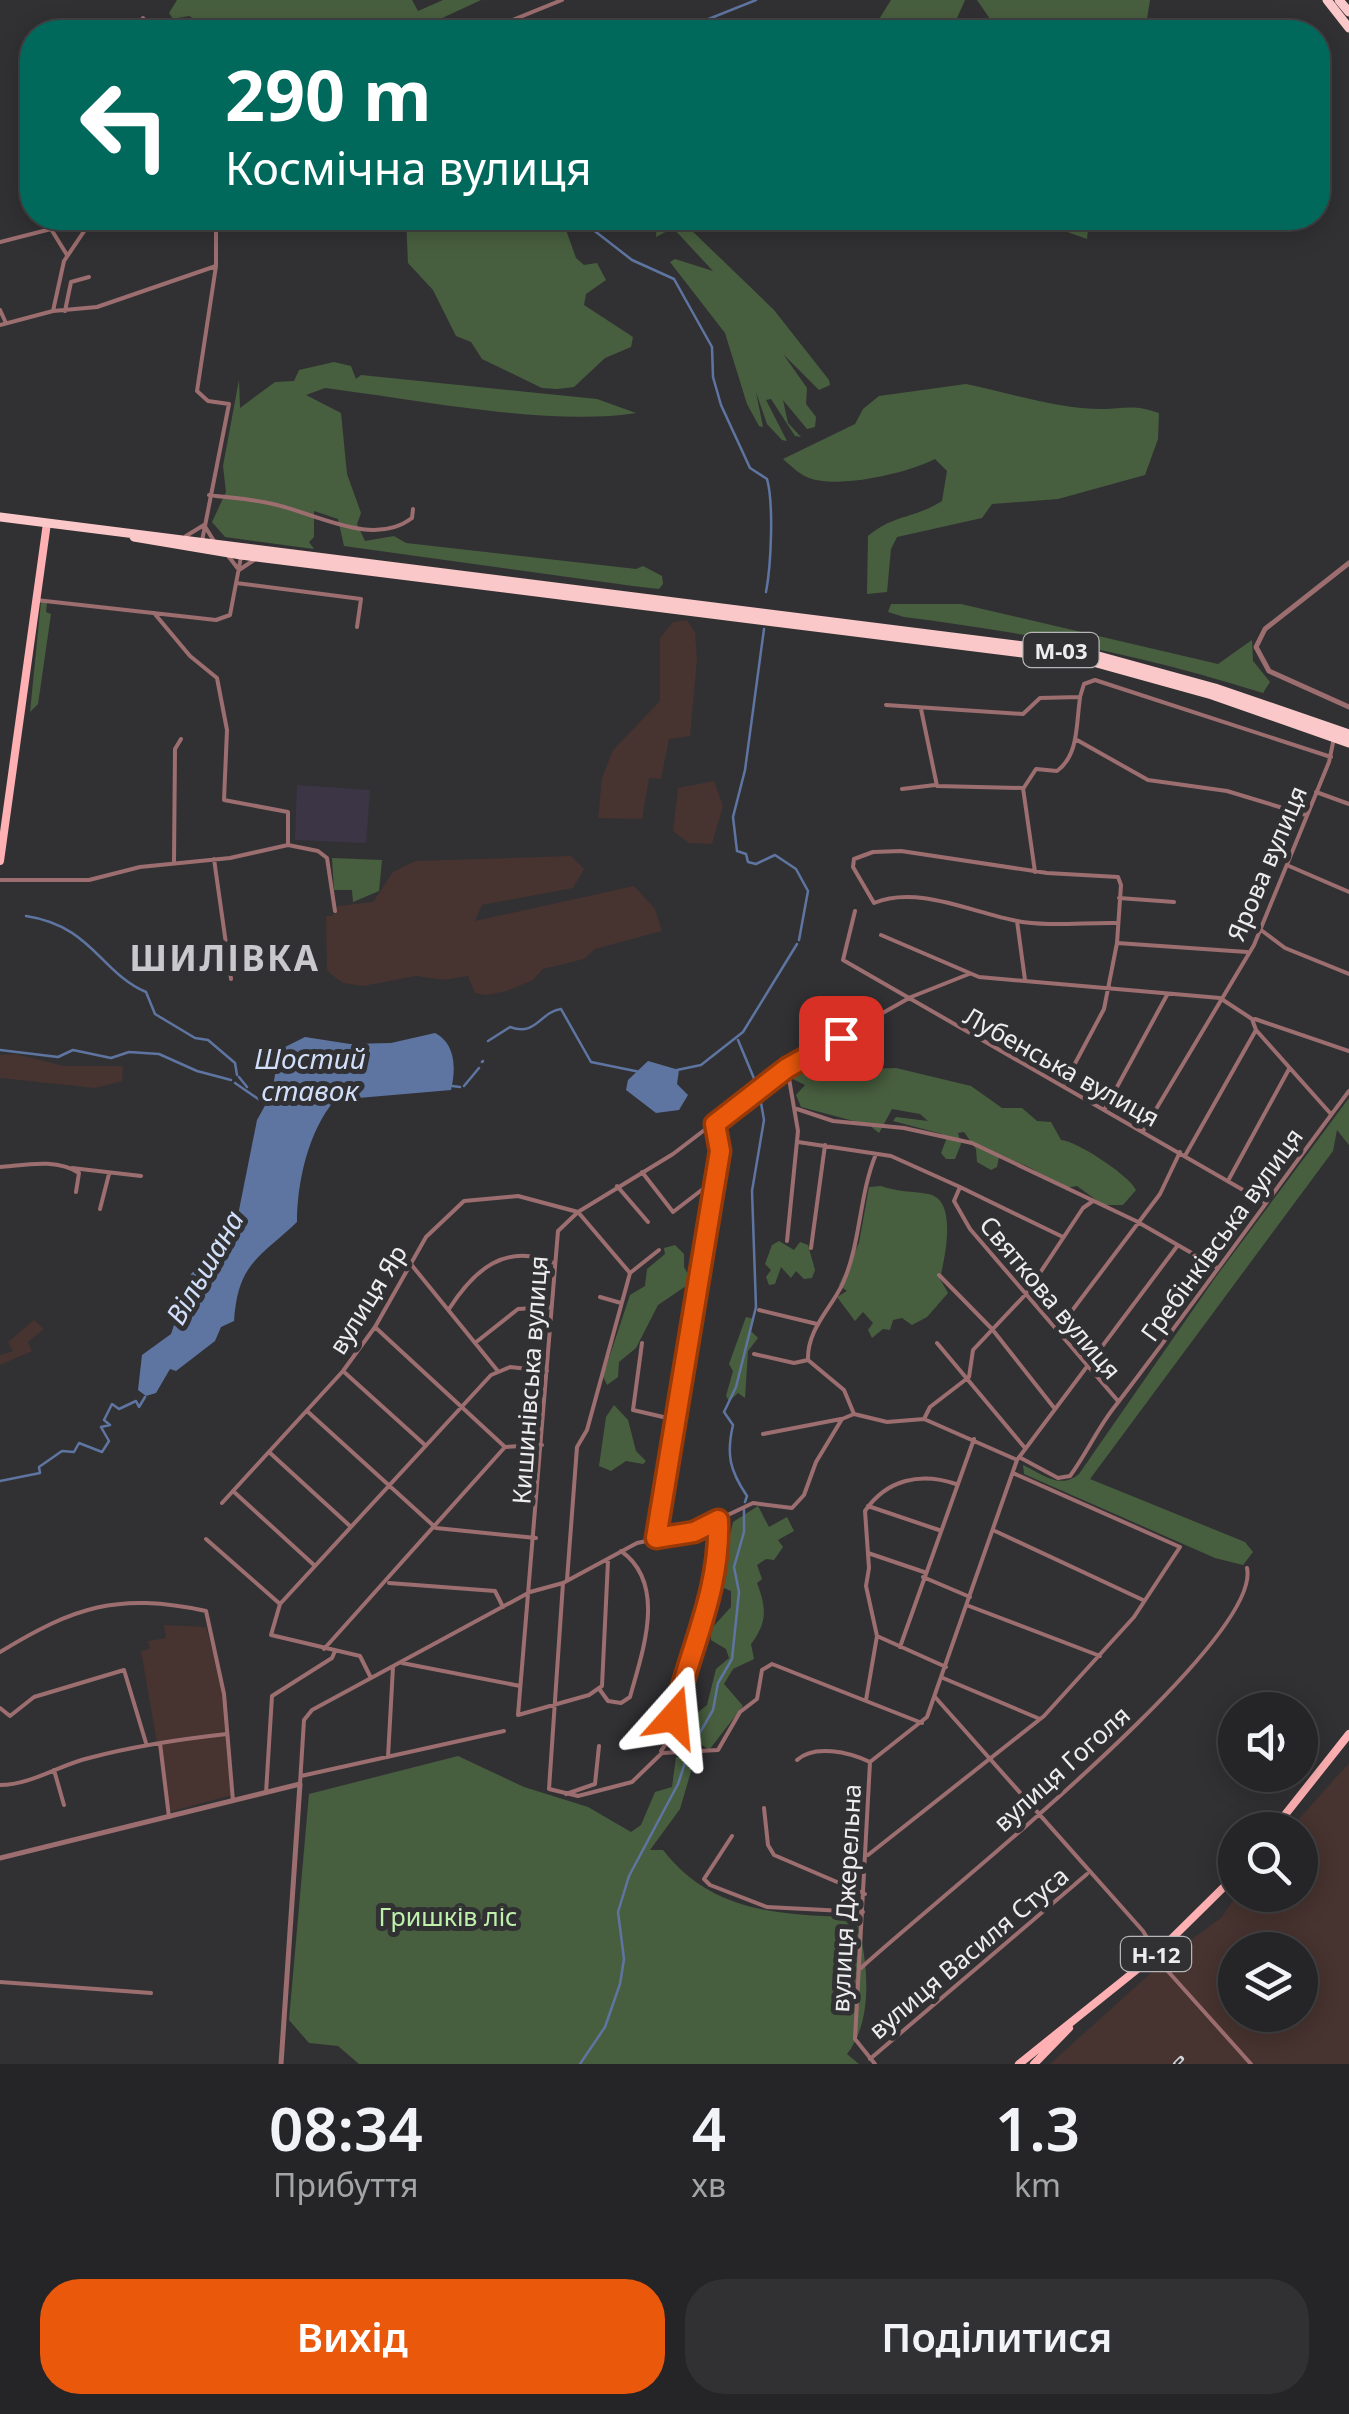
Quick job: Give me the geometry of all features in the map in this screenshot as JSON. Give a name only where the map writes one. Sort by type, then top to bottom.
[{"type":"highway","points":[[1326,0],[1349,28]]},
{"type":"highway","points":[[1339,0],[1349,12]]},
{"type":"highway","name":"М-03","points":[[4,517],[181,542],[241,555],[1093,662],[1212,695],[1349,743]]},
{"type":"highway","name":"М-03","points":[[181,542],[202,541],[218,549],[234,545],[1095,655],[1215,688],[1349,734]]},
{"type":"main road","points":[[0,861],[47,523]]},
{"type":"main road","points":[[1287,1812],[1349,1734]]},
{"type":"main road","name":"Н-12","points":[[1018,2064],[1072,2025],[1155,1955],[1218,1893]]},
{"type":"main road","name":"Н-12","points":[[1034,2064],[1072,2025]]},
{"type":"street","points":[[513,20],[562,0]]},
{"type":"street","points":[[0,242],[47,230]]},
{"type":"street","points":[[52,230],[67,255]]},
{"type":"street","points":[[53,311],[67,255],[85,230]]},
{"type":"street","points":[[202,541],[229,404],[208,401],[197,391],[216,266],[216,230]]},
{"type":"street","points":[[0,310],[3,324],[53,311],[97,307],[216,266]]},
{"type":"street","points":[[65,311],[72,282],[89,277]]},
{"type":"street","points":[[209,496],[268,503],[353,527],[399,528],[412,518],[412,508]]},
{"type":"street","points":[[181,542],[204,525]]},
{"type":"street","points":[[204,525],[218,549],[239,570]]},
{"type":"street","points":[[36,600],[223,619],[230,615],[239,570],[241,555],[234,545]]},
{"type":"street","points":[[241,555],[251,548]]},
{"type":"street","points":[[239,570],[264,558]]},
{"type":"street","points":[[1349,563],[1266,630],[1256,646],[1270,671],[1349,707]]},
{"type":"street","points":[[236,583],[361,599],[357,628]]},
{"type":"street","points":[[154,613],[190,656],[218,678],[226,719],[224,800],[288,812],[288,845]]},
{"type":"street","points":[[1035,872],[1024,789],[1036,769],[1060,770],[1077,740],[1084,684],[1095,680],[1331,757]]},
{"type":"street","points":[[886,705],[1023,714],[1040,698],[1080,696]]},
{"type":"street","points":[[922,709],[935,785]]},
{"type":"street","name":"Ярова вулиця","points":[[1143,1131],[1261,930],[1331,757],[1334,738]]},
{"type":"street","points":[[174,862],[175,749],[181,740]]},
{"type":"street","points":[[1077,740],[1148,780],[1227,792],[1306,815]]},
{"type":"street","points":[[902,788],[935,785],[1024,789]]},
{"type":"street","points":[[1315,792],[1349,804]]},
{"type":"street","points":[[0,880],[89,880],[174,862],[288,845],[324,854],[335,911]]},
{"type":"street","points":[[1063,1086],[1104,1010],[1117,943],[1118,924],[1119,898],[1120,880],[1111,874],[1035,872],[901,851],[873,852],[854,860],[853,867],[874,904],[898,896],[971,908],[1017,921],[1118,924]]},
{"type":"street","points":[[214,859],[230,979]]},
{"type":"street","points":[[1288,866],[1349,892]]},
{"type":"street","points":[[1119,898],[1174,902]]},
{"type":"street","name":"Лубенська вулиця","points":[[854,911],[843,960],[1264,1202]]},
{"type":"street","points":[[1017,921],[1026,981]]},
{"type":"street","points":[[1261,930],[1285,948],[1349,974]]},
{"type":"street","points":[[881,935],[958,964],[970,974],[1220,998],[1252,1019],[1266,1020],[1349,1051]]},
{"type":"street","points":[[1117,943],[1249,952]]},
{"type":"street","name":"Кишинівська вулиця","points":[[553,1706],[518,1715],[536,1538],[558,1231],[578,1212],[715,1124],[787,1068],[910,997],[970,974]]},
{"type":"street","points":[[1104,1110],[1168,994]]},
{"type":"street","points":[[1252,1019],[1256,1030],[1330,1113]]},
{"type":"street","points":[[1058,1328],[1166,1184],[1256,1030]]},
{"type":"street","points":[[786,1241],[798,1142],[797,1109],[787,1068]]},
{"type":"street","points":[[1229,1179],[1289,1069]]},
{"type":"street","name":"Гребінківська вулиця","points":[[1018,1459],[1067,1478],[1118,1401],[1159,1352],[1216,1267],[1349,1090]]},
{"type":"street","points":[[797,1109],[833,1121],[904,1128],[972,1143],[1136,1221],[1216,1267]]},
{"type":"street","points":[[656,1538],[720,1151],[715,1124]]},
{"type":"street","points":[[798,1142],[900,1158],[1063,1237]]},
{"type":"street","points":[[811,1248],[825,1146]]},
{"type":"street","points":[[808,1360],[818,1324],[842,1284],[855,1251],[876,1154]]},
{"type":"street","points":[[0,1167],[52,1164],[141,1176]]},
{"type":"street","points":[[72,1168],[79,1173],[76,1192]]},
{"type":"street","points":[[642,1172],[673,1212],[703,1189]]},
{"type":"street","points":[[100,1210],[109,1174]]},
{"type":"street","points":[[618,1186],[648,1222]]},
{"type":"street","name":"Святкова вулиця","points":[[960,1187],[954,1202],[956,1209],[1118,1401]]},
{"type":"street","name":"вулиця Яр","points":[[222,1503],[343,1371],[375,1327],[433,1227],[464,1201],[518,1196],[578,1212]]},
{"type":"street","points":[[924,1419],[930,1408],[969,1376],[973,1350],[1026,1294],[1082,1208],[1093,1201]]},
{"type":"street","points":[[578,1212],[630,1273]]},
{"type":"street","name":"вулиця Джерельна","points":[[875,2064],[855,2042],[870,1762],[884,1746],[922,1723],[936,1697],[1018,1459],[1178,1244]]},
{"type":"street","points":[[659,1250],[630,1273],[587,1430],[577,1447],[549,1789],[578,1796],[632,1782],[670,1738],[708,1612],[718,1520]]},
{"type":"street","points":[[448,1310],[471,1278],[496,1259],[524,1256],[554,1263]]},
{"type":"street","points":[[410,1262],[497,1370]]},
{"type":"street","points":[[939,1275],[992,1328],[1054,1408]]},
{"type":"street","points":[[600,1298],[621,1303]]},
{"type":"street","points":[[475,1342],[518,1309],[552,1307]]},
{"type":"street","points":[[759,1310],[818,1324]]},
{"type":"street","points":[[375,1327],[505,1447],[542,1445]]},
{"type":"street","points":[[642,1343],[633,1410],[676,1420]]},
{"type":"street","points":[[937,1343],[969,1376],[1025,1448]]},
{"type":"street","points":[[754,1354],[794,1363],[808,1360]]},
{"type":"street","points":[[808,1360],[844,1390],[854,1414]]},
{"type":"street","points":[[371,1678],[364,1658],[271,1635],[280,1604],[497,1370],[547,1370]]},
{"type":"street","points":[[343,1371],[425,1445]]},
{"type":"street","points":[[306,1410],[436,1528],[536,1538]]},
{"type":"street","points":[[281,2064],[305,1716],[503,1606],[565,1581],[621,1552],[656,1538],[694,1532],[753,1503],[792,1508],[800,1502],[816,1462],[842,1419],[854,1414],[887,1422],[924,1419],[1018,1459]]},
{"type":"street","points":[[763,1434],[834,1417],[842,1419]]},
{"type":"street","points":[[900,1647],[974,1439]]},
{"type":"street","points":[[324,1649],[505,1447]]},
{"type":"street","points":[[269,1452],[351,1527]]},
{"type":"street","points":[[868,1855],[1040,1718],[1100,1656],[1180,1547],[1013,1473]]},
{"type":"street","points":[[868,1506],[898,1484],[917,1476],[956,1484]]},
{"type":"street","points":[[233,1491],[314,1565]]},
{"type":"street","points":[[868,1506],[940,1530]]},
{"type":"street","points":[[866,1700],[877,1636],[866,1586],[868,1506]]},
{"type":"street","points":[[995,1531],[1143,1600]]},
{"type":"street","points":[[206,1539],[280,1604]]},
{"type":"street","points":[[608,1561],[600,1690],[608,1701],[621,1704],[630,1697],[650,1614],[637,1570],[621,1552]]},
{"type":"street","points":[[868,1554],[970,1597]]},
{"type":"street","name":"вулиця Гоголя","points":[[861,1968],[1118,1746],[1188,1673],[1236,1606],[1250,1578],[1247,1568]]},
{"type":"street","points":[[388,1582],[494,1591],[503,1606]]},
{"type":"street","points":[[0,1652],[76,1610],[113,1604],[200,1610],[208,1616],[217,1654],[233,1801]]},
{"type":"street","points":[[968,1605],[1100,1656]]},
{"type":"street","points":[[877,1636],[946,1667]]},
{"type":"street","points":[[266,1792],[272,1696],[332,1658],[335,1651]]},
{"type":"street","points":[[401,1662],[520,1686]]},
{"type":"street","points":[[657,1756],[718,1750],[740,1712],[757,1699],[762,1670],[772,1664],[922,1723]]},
{"type":"street","points":[[388,1757],[393,1667]]},
{"type":"street","points":[[0,1708],[10,1716],[34,1698],[124,1670],[147,1744]]},
{"type":"street","points":[[943,1678],[1040,1718]]},
{"type":"street","points":[[553,1706],[600,1690]]},
{"type":"street","points":[[936,1697],[1143,1932],[1155,1955],[1251,2064]]},
{"type":"street","points":[[0,1858],[287,1788],[300,1780],[388,1757],[504,1731]]},
{"type":"street","points":[[0,1785],[21,1783],[147,1744],[227,1734]]},
{"type":"street","points":[[160,1743],[169,1816]]},
{"type":"street","points":[[566,1794],[595,1784],[599,1746]]},
{"type":"street","points":[[796,1760],[807,1752],[819,1751],[870,1762]]},
{"type":"street","points":[[54,1770],[64,1805]]},
{"type":"street","points":[[287,1788],[300,1795]]},
{"type":"street","points":[[764,1808],[768,1845],[774,1855],[865,1894]]},
{"type":"street","points":[[732,1836],[706,1870],[704,1879],[710,1886],[767,1907],[863,1912]]},
{"type":"street","name":"вулиця Василя Стуса","points":[[870,2059],[1088,1873]]},
{"type":"street","points":[[0,1982],[151,1993]]},
{"type":"shaded area","points":[[687,620],[695,632],[697,660],[690,736],[669,739],[661,779],[649,778],[642,819],[598,818],[602,778],[613,750],[660,701],[660,638],[673,622]]},
{"type":"shaded area","points":[[714,781],[723,806],[712,844],[689,843],[673,831],[678,788]]},
{"type":"shaded area","points":[[297,785],[370,790],[366,843],[295,840]]},
{"type":"shaded area","points":[[571,856],[584,869],[573,888],[482,905],[475,921],[634,886],[655,909],[662,931],[595,949],[584,959],[543,969],[533,980],[486,995],[475,993],[468,976],[443,980],[416,976],[363,986],[343,983],[327,971],[326,916],[332,916],[338,906],[373,902],[393,872],[415,861]]},
{"type":"shaded area","points":[[15,1054],[64,1066],[123,1066],[122,1081],[95,1088],[0,1078],[0,1055]]},
{"type":"shaded area","points":[[34,1320],[44,1329],[28,1342],[32,1351],[0,1365],[0,1355],[13,1351],[8,1342]]},
{"type":"shaded area","points":[[164,1625],[206,1627],[224,1694],[232,1795],[169,1812],[141,1651],[150,1649],[148,1641],[166,1638]]},
{"type":"shaded area","points":[[1349,1763],[1349,2064],[1050,2064],[1174,1952],[1225,1912],[1318,1912],[1318,1812],[1305,1812]]},
{"type":"green space","points":[[177,0],[412,0],[418,11],[443,0],[481,0],[438,20],[196,20],[189,16],[173,19],[169,13]]},
{"type":"green space","points":[[891,0],[965,0],[956,20],[878,20]]},
{"type":"green space","points":[[977,0],[1150,0],[1147,20],[991,20]]},
{"type":"green space","points":[[407,230],[566,230],[576,258],[584,265],[597,263],[606,280],[586,294],[584,305],[633,337],[631,347],[605,358],[574,387],[542,388],[482,359],[471,342],[456,336],[433,290],[408,263]]},
{"type":"green space","points":[[675,230],[691,230],[774,310],[829,380],[830,385],[819,390],[783,354],[807,388],[806,404],[816,417],[815,427],[807,429],[783,400],[788,423],[801,437],[795,436],[771,399],[766,400],[787,441],[782,440],[767,424],[756,392],[763,427],[759,426],[747,404],[725,333],[670,262],[675,259],[713,271]]},
{"type":"green space","points":[[1062,230],[1088,230],[1087,239]]},
{"type":"green space","points":[[334,362],[351,366],[356,379],[361,375],[597,399],[636,413],[564,417],[524,414],[325,388],[306,395],[341,413],[347,474],[361,513],[357,524],[365,541],[394,536],[406,543],[636,569],[643,566],[662,576],[663,584],[659,589],[633,586],[344,546],[338,519],[314,511],[314,537],[309,542],[314,549],[225,537],[212,522],[226,492],[223,466],[239,380],[240,408],[275,382],[294,381],[299,370]]},
{"type":"green space","points":[[966,384],[1071,407],[1137,408],[1159,413],[1158,439],[1145,475],[1058,499],[992,504],[982,518],[897,537],[891,549],[887,592],[867,594],[868,536],[942,501],[947,471],[935,459],[873,478],[822,481],[806,477],[783,459],[855,424],[863,409],[879,396]]},
{"type":"green space","points":[[41,602],[47,603],[46,612],[51,614],[38,704],[30,712]]},
{"type":"green space","points":[[891,604],[961,604],[1218,664],[1252,640],[1253,661],[1270,682],[1263,693],[1086,647],[904,617],[888,612]]},
{"type":"green space","points":[[332,858],[382,860],[379,891],[353,902],[352,890],[334,890]]},
{"type":"green space","points":[[848,1039],[832,1053],[868,1069],[896,1068],[971,1086],[1002,1108],[1022,1108],[1037,1121],[1051,1122],[1061,1140],[1102,1160],[1136,1190],[1123,1205],[1103,1205],[1077,1186],[1056,1184],[1018,1162],[999,1157],[997,1167],[991,1170],[977,1162],[976,1149],[964,1132],[958,1133],[961,1144],[955,1159],[946,1159],[941,1153],[946,1140],[942,1134],[893,1121],[896,1117],[928,1121],[920,1114],[892,1109],[879,1133],[869,1125],[801,1107],[796,1095],[805,1085],[791,1078],[793,1069]]},
{"type":"green space","points":[[1349,1098],[1349,1145],[1337,1130],[1333,1151],[1090,1479],[1245,1542],[1253,1552],[1243,1565],[1215,1558],[1024,1474],[1023,1465],[1058,1481],[1079,1474],[1215,1278]]},
{"type":"green space","points":[[869,1187],[928,1194],[938,1198],[944,1207],[947,1231],[940,1279],[948,1293],[927,1317],[912,1325],[902,1318],[893,1320],[890,1330],[883,1329],[872,1338],[868,1330],[873,1323],[863,1312],[855,1321],[837,1297],[847,1291],[839,1285],[859,1243]]},
{"type":"green space","points":[[779,1241],[794,1250],[800,1242],[808,1245],[815,1270],[812,1278],[804,1279],[796,1271],[791,1278],[781,1267],[775,1284],[769,1285],[766,1277],[771,1270],[765,1264],[772,1245]]},
{"type":"green space","points":[[675,1245],[684,1254],[684,1267],[692,1282],[658,1305],[636,1348],[619,1362],[618,1377],[607,1385],[603,1376],[630,1295],[645,1286],[647,1269],[665,1254],[664,1248]]},
{"type":"green space","points":[[746,1317],[754,1319],[751,1331],[758,1338],[748,1351],[745,1398],[738,1393],[729,1401],[726,1396],[733,1371],[729,1364]]},
{"type":"green space","points":[[614,1405],[628,1420],[636,1451],[646,1461],[626,1461],[611,1471],[599,1466],[606,1417]]},
{"type":"green space","points":[[758,1506],[769,1527],[787,1517],[794,1531],[778,1540],[783,1547],[774,1560],[766,1559],[757,1565],[764,1614],[751,1644],[754,1659],[733,1669],[724,1684],[743,1706],[709,1750],[691,1737],[697,1713],[707,1705],[716,1669],[729,1658],[726,1649],[711,1640],[711,1629],[731,1607],[731,1591],[715,1584],[733,1522]]},
{"type":"green space","name":"Гришків ліс","points":[[458,1756],[524,1787],[588,1807],[631,1832],[641,1825],[655,1792],[672,1787],[676,1757],[694,1761],[680,1809],[650,1850],[663,1850],[703,1886],[748,1906],[852,1917],[857,1921],[866,1972],[865,2008],[856,2040],[847,2054],[859,2064],[359,2064],[338,2046],[309,2043],[289,2020],[309,1794]]},
{"type":"water","name":"Шостий ставок","points":[[435,1033],[451,1050],[451,1090],[335,1100],[318,1127],[306,1158],[297,1222],[261,1254],[246,1274],[234,1321],[221,1327],[215,1341],[176,1371],[170,1369],[156,1393],[146,1396],[138,1390],[142,1355],[171,1334],[191,1274],[236,1225],[257,1120],[272,1093],[279,1050],[305,1037],[350,1044],[391,1043]]},
{"type":"water","points":[[648,1061],[679,1070],[677,1084],[688,1095],[679,1110],[656,1113],[626,1090],[628,1080]]},
{"type":"waterway","name":"Вільшана","points":[[706,20],[756,0]]},
{"type":"waterway","name":"Вільшана","points":[[593,230],[632,260],[674,279],[712,347],[713,377],[721,405],[750,468],[767,479],[771,535],[766,592]]},
{"type":"waterway","name":"Вільшана","points":[[764,629],[745,770],[733,817],[737,851],[746,854],[748,862],[756,864],[775,855],[796,869],[808,891],[799,940]]},
{"type":"waterway","points":[[26,916],[48,921],[81,939],[117,973],[146,992],[155,1014],[195,1038],[208,1040],[235,1063],[237,1075]]},
{"type":"waterway","name":"Вільшана","points":[[677,1070],[701,1065],[743,1032],[797,944]]},
{"type":"waterway","name":"Вільшана","points":[[488,1041],[510,1027],[526,1029],[561,1009],[591,1062],[640,1072]]},
{"type":"waterway","points":[[738,1040],[758,1088]]},
{"type":"waterway","points":[[0,1050],[58,1057],[73,1050],[111,1058],[129,1052],[159,1054],[197,1071],[231,1080]]},
{"type":"waterway","name":"Вільшана","points":[[464,1086],[479,1068]]},
{"type":"waterway","points":[[239,1077],[247,1087]]},
{"type":"waterway","points":[[235,1083],[264,1103]]},
{"type":"waterway","name":"Вільшана","points":[[452,1086],[460,1087]]},
{"type":"waterway","points":[[745,1502],[747,1496],[731,1462],[733,1425],[724,1412],[736,1387],[756,1307],[752,1191],[764,1120],[760,1097]]},
{"type":"waterway","name":"Вільшана","points":[[0,1481],[40,1473],[39,1467],[62,1451],[74,1452],[79,1443],[102,1452],[109,1441],[101,1427],[110,1425],[104,1420],[112,1404],[119,1409],[136,1401],[139,1407],[145,1397]]},
{"type":"waterway","points":[[691,1748],[713,1710],[718,1683],[732,1659],[739,1592],[734,1567],[744,1532],[744,1510]]},
{"type":"waterway","points":[[580,2064],[605,2027],[620,1984],[624,1959],[618,1912],[629,1876],[678,1784],[687,1757]]},
{"type":"railway","points":[[1176,2064],[1181,2059]]},
{"type":"district","name":"ШИЛІВКА","points":[[225,957]]},
{"type":"route","points":[[674,1717],[711,1599],[719,1532],[718,1520],[694,1532],[656,1538],[706,1251],[720,1151],[715,1124],[787,1068],[841,1038]]}]
